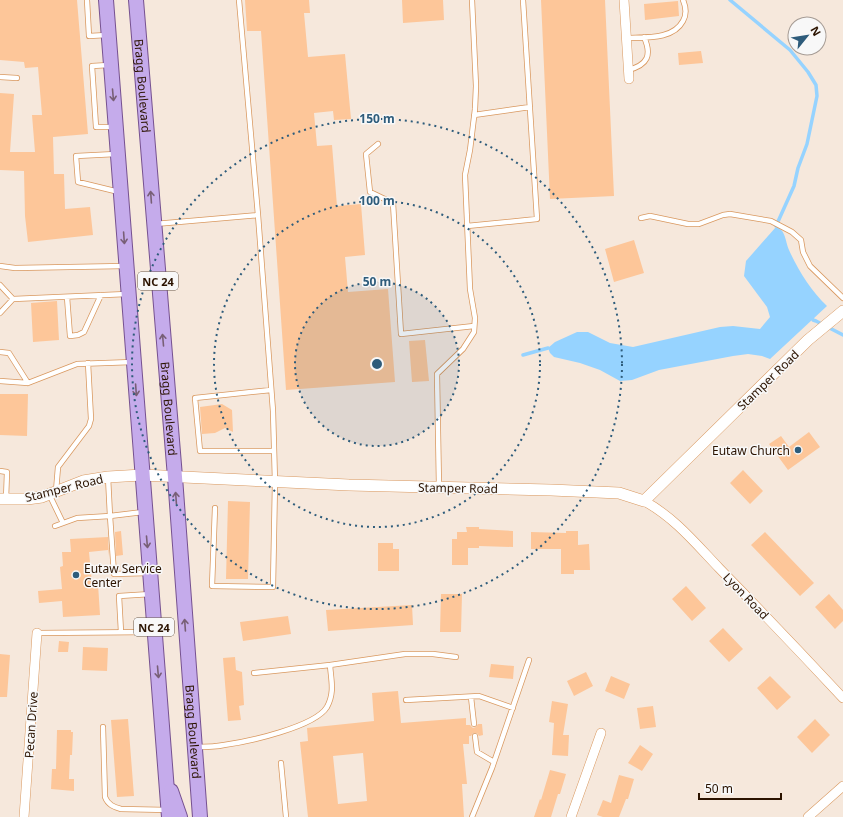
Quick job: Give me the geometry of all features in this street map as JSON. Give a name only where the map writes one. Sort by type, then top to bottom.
[{"type":"main road","name":"NC 24","points":[[106,0],[154,632],[166,780],[172,815]]},
{"type":"main road","name":"Bragg Boulevard","points":[[136,0],[200,817]]},
{"type":"street","points":[[624,0],[629,75]]},
{"type":"street","name":"Stamper Road","points":[[3,499],[27,499],[52,493],[83,481],[108,477],[142,475],[275,482],[618,493],[644,501],[811,338],[843,311]]},
{"type":"street","name":"Lyon Road","points":[[644,501],[664,513],[680,528],[843,698]]},
{"type":"street","name":"Pecan Drive","points":[[24,817],[37,633]]},
{"type":"street","points":[[571,817],[601,732]]},
{"type":"street","points":[[808,817],[843,786]]},
{"type":"lane","points":[[87,0],[89,36],[108,35]]},
{"type":"lane","points":[[215,508],[212,586],[274,587],[275,482],[273,412],[258,215],[239,0]]},
{"type":"lane","points":[[439,487],[438,374],[463,350],[474,332],[475,318],[470,289],[465,175],[470,150],[476,80],[472,0]]},
{"type":"lane","points":[[467,226],[537,219],[523,0]]},
{"type":"lane","points":[[626,38],[662,36],[674,32],[685,17],[686,9],[683,0]]},
{"type":"lane","points":[[629,75],[646,60],[648,46],[644,37]]},
{"type":"lane","points":[[111,65],[92,66],[96,127],[116,127]]},
{"type":"lane","points":[[0,77],[17,78]]},
{"type":"lane","points":[[474,115],[530,107]]},
{"type":"lane","points":[[378,144],[366,154],[370,192],[393,203],[401,334],[474,326]]},
{"type":"lane","points":[[118,154],[76,156],[78,182],[121,192]]},
{"type":"lane","points":[[641,218],[650,216],[688,224],[699,224],[730,214],[771,220],[792,232],[801,240],[803,252],[810,266],[843,298]]},
{"type":"lane","points":[[154,224],[258,215]]},
{"type":"lane","points":[[0,266],[15,268],[126,266]]},
{"type":"lane","points":[[0,286],[13,299]]},
{"type":"lane","points":[[0,313],[13,299],[128,294]]},
{"type":"lane","points":[[67,297],[70,336],[78,335],[84,332],[101,295]]},
{"type":"lane","points":[[0,352],[9,353],[28,382]]},
{"type":"lane","points":[[0,381],[28,382],[77,364],[134,362]]},
{"type":"lane","points":[[63,523],[52,493],[58,467],[89,426],[91,419],[88,364]]},
{"type":"lane","points":[[271,390],[195,398],[200,451],[274,450]]},
{"type":"lane","points":[[0,471],[7,472],[3,499]]},
{"type":"lane","points":[[108,477],[114,574],[150,573]]},
{"type":"lane","points":[[55,526],[77,518],[145,512]]},
{"type":"lane","points":[[121,632],[119,596],[152,594]]},
{"type":"lane","points":[[37,633],[154,632]]},
{"type":"lane","points":[[254,673],[330,665],[405,654],[433,654],[456,657]]},
{"type":"lane","points":[[472,817],[494,762],[529,660]]},
{"type":"lane","points":[[194,747],[243,742],[279,732],[316,718],[326,708],[333,692],[330,665]]},
{"type":"lane","points":[[406,700],[479,696],[513,708]]},
{"type":"lane","points":[[471,697],[474,724]]},
{"type":"lane","points":[[103,727],[105,797],[107,802],[114,807],[121,809],[172,815]]},
{"type":"lane","points":[[475,736],[477,752],[494,762]]},
{"type":"lane","points":[[281,763],[286,817]]},
{"type":"water","points":[[776,227],[782,231],[796,265],[805,280],[827,306],[770,359],[748,354],[733,356],[659,370],[632,380],[620,381],[600,370],[580,363],[554,357],[550,353],[548,348],[555,342],[577,332],[588,332],[610,343],[633,347],[720,327],[733,326],[760,329],[770,317],[767,307],[744,276],[746,261]]},
{"type":"building","points":[[0,0],[77,0],[88,134],[53,137],[54,174],[64,174],[65,209],[90,207],[93,235],[28,242],[25,216],[24,171],[0,170],[0,93],[14,94],[10,152],[35,152],[32,115],[42,115],[38,67],[25,68],[24,62],[0,60]]},
{"type":"building","points":[[245,0],[309,0],[310,13],[304,13],[308,57],[345,54],[351,119],[334,120],[333,111],[314,113],[317,146],[332,145],[337,206],[361,204],[365,255],[345,257],[348,292],[388,289],[395,382],[286,390],[261,31],[247,31]]},
{"type":"building","points":[[402,0],[443,0],[444,20],[403,23]]},
{"type":"building","points":[[541,0],[605,0],[614,196],[550,199]]},
{"type":"building","points":[[678,1],[679,16],[645,20],[644,4]]},
{"type":"building","points":[[701,51],[703,63],[679,65],[678,53]]},
{"type":"building","points":[[634,240],[644,273],[614,282],[605,249]]},
{"type":"building","points":[[57,301],[59,340],[33,342],[31,303]]},
{"type":"building","points":[[425,340],[429,381],[412,382],[409,341]]},
{"type":"building","points":[[0,394],[28,394],[27,436],[0,435]]},
{"type":"building","points":[[222,404],[232,410],[233,432],[225,428],[215,433],[202,434],[200,407]]},
{"type":"building","points":[[809,432],[820,447],[788,470],[769,444],[781,436],[789,447]]},
{"type":"building","points":[[743,470],[763,491],[750,504],[730,483]]},
{"type":"building","points":[[228,501],[250,502],[248,579],[226,579]]},
{"type":"building","points":[[466,527],[513,531],[513,547],[479,546],[479,548],[468,548],[468,565],[452,565],[452,539],[457,539],[457,532],[467,532]]},
{"type":"building","points":[[121,531],[123,555],[116,556],[115,532]]},
{"type":"building","points":[[566,531],[578,531],[578,545],[589,544],[590,570],[574,570],[574,574],[561,574],[561,549],[531,549],[531,532],[566,533]]},
{"type":"building","points":[[765,532],[814,583],[800,596],[751,545]]},
{"type":"building","name":"Eutaw Service Center","points":[[108,537],[109,556],[108,550],[89,552],[92,584],[98,584],[100,615],[63,617],[62,601],[39,603],[38,591],[62,589],[60,567],[63,566],[62,552],[71,552],[70,539]]},
{"type":"building","points":[[378,543],[393,543],[393,549],[399,549],[399,571],[378,571]]},
{"type":"building","points":[[686,586],[706,608],[692,621],[672,599]]},
{"type":"building","points":[[441,594],[462,594],[461,632],[440,632]]},
{"type":"building","points":[[829,594],[843,610],[843,621],[835,629],[815,607]]},
{"type":"building","points":[[412,605],[413,625],[328,631],[326,610]]},
{"type":"building","points":[[288,616],[291,634],[243,641],[240,622]]},
{"type":"building","points":[[723,628],[743,649],[729,662],[709,641]]},
{"type":"building","points":[[59,641],[69,642],[68,652],[58,652]]},
{"type":"building","points":[[83,647],[108,648],[107,671],[82,670]]},
{"type":"building","points":[[0,654],[10,655],[7,697],[0,697]]},
{"type":"building","points":[[235,657],[236,670],[242,672],[244,705],[239,706],[241,720],[228,721],[223,658]]},
{"type":"building","points":[[491,664],[514,666],[513,679],[489,677]]},
{"type":"building","points":[[586,672],[593,686],[574,696],[567,681]]},
{"type":"building","points":[[611,676],[630,684],[624,699],[605,691]]},
{"type":"building","points":[[770,676],[791,697],[777,710],[757,688]]},
{"type":"building","points":[[398,691],[401,723],[466,718],[466,725],[470,725],[473,728],[478,724],[482,724],[483,735],[479,736],[477,733],[473,733],[469,736],[469,744],[463,744],[467,784],[462,784],[464,817],[308,817],[300,742],[308,741],[307,728],[374,721],[372,693]],"holes":[[[363,753],[367,801],[338,804],[333,756]]]},
{"type":"building","points":[[552,701],[568,704],[563,735],[569,735],[568,756],[552,755],[554,723],[549,722]]},
{"type":"building","points":[[653,706],[656,727],[640,729],[637,708]]},
{"type":"building","points":[[128,719],[134,796],[117,797],[111,720]]},
{"type":"building","points":[[815,719],[830,735],[812,753],[797,737]]},
{"type":"building","points":[[57,730],[71,730],[71,732],[73,732],[69,779],[74,779],[74,791],[51,789],[52,769],[56,769]]},
{"type":"building","points":[[640,745],[653,754],[642,771],[628,763]]},
{"type":"building","points":[[550,770],[566,774],[560,794],[558,794],[551,817],[534,817],[540,799],[541,800]]},
{"type":"building","points":[[619,775],[634,779],[628,799],[626,799],[619,817],[603,817],[597,815],[603,800],[611,803]]},
{"type":"waterway","points":[[730,0],[790,50],[808,72],[816,85],[817,96],[807,144],[798,168],[794,186],[776,226]]},
{"type":"waterway","points":[[812,317],[813,320],[843,335]]},
{"type":"waterway","points":[[523,355],[548,348]]},
{"type":"place","name":"Eutaw Church","points":[[798,450]]},
{"type":"place","name":"Eutaw Service Center","points":[[76,575]]}]
